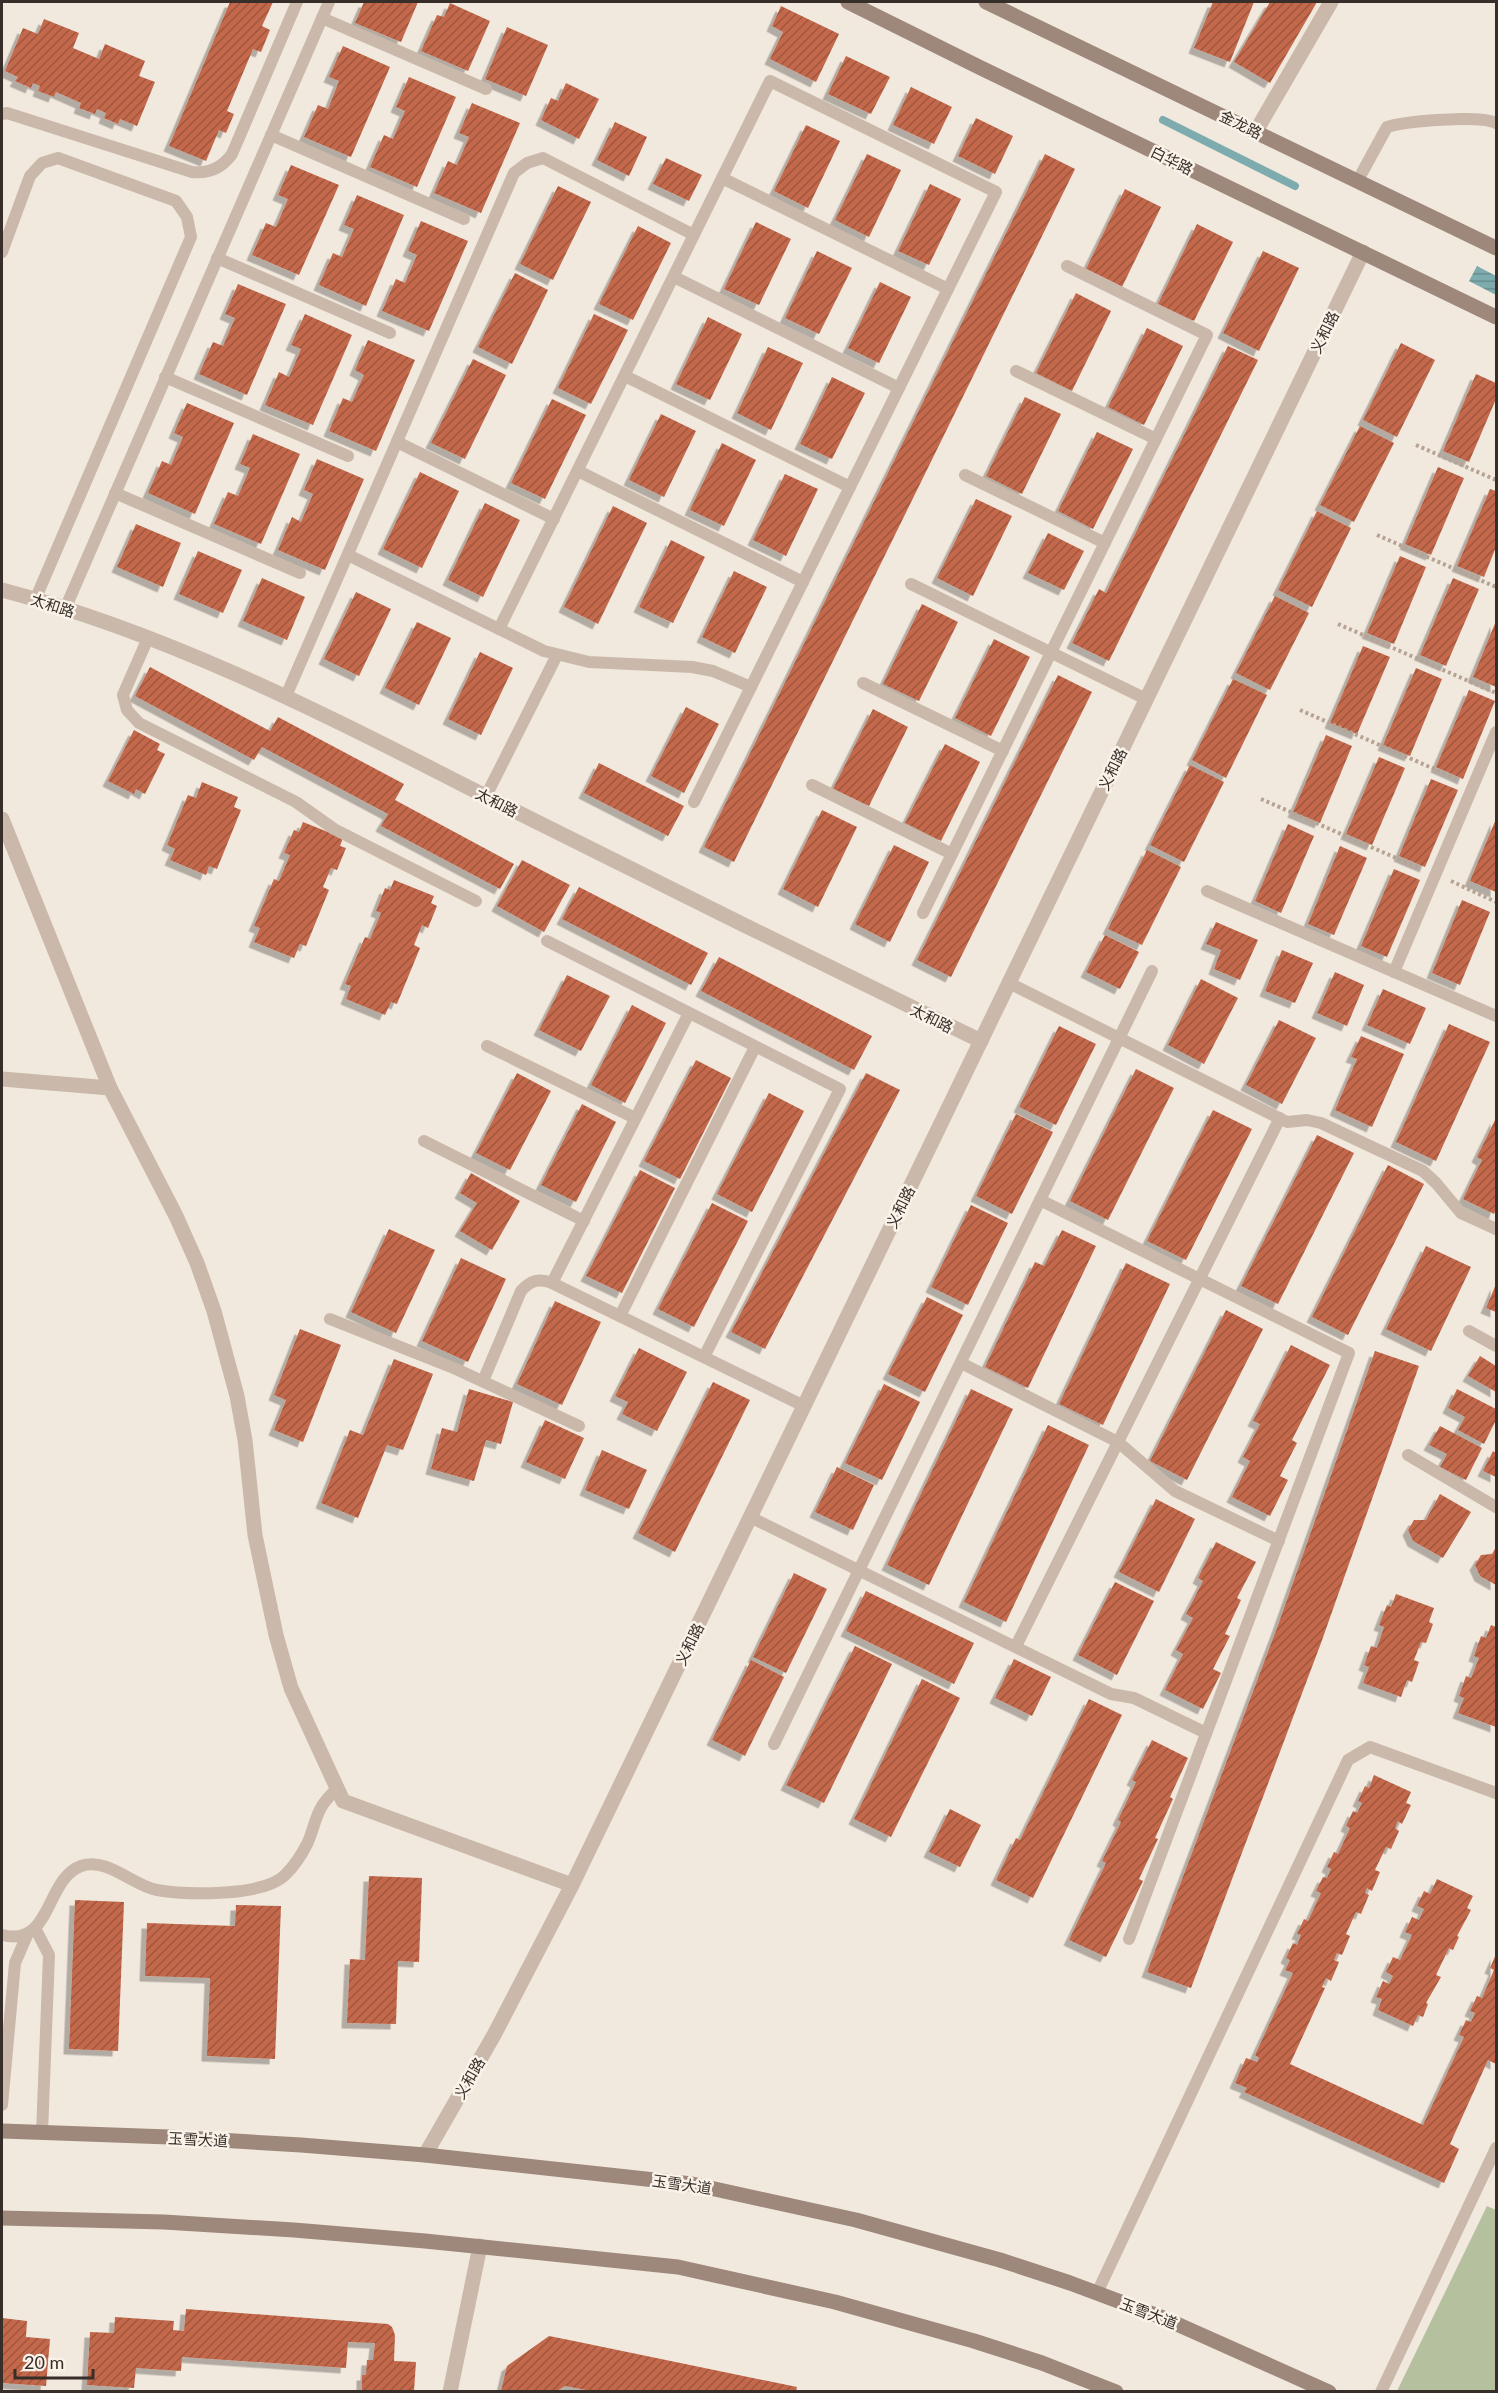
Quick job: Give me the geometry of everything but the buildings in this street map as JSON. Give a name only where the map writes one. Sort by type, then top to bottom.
[{"type":"main road","name":"白华路","points":[[848,2],[1497,317]]},
{"type":"main road","name":"金龙路","points":[[986,2],[1497,248]]},
{"type":"main road","name":"玉雪大道","points":[[2,2132],[169,2137],[424,2155],[702,2186],[856,2220],[1000,2260],[1097,2293],[1230,2347],[1329,2391]]},
{"type":"main road","points":[[2,2218],[176,2223],[306,2231],[480,2246],[678,2267],[835,2302],[974,2341],[1088,2387],[1116,2391]]},
{"type":"street","points":[[1256,131],[1331,2]]},
{"type":"street","name":"义和路","points":[[424,2155],[494,2035],[572,1885],[1364,252]]},
{"type":"street","name":"太和路","points":[[2,590],[148,638],[286,696],[981,1041]]},
{"type":"street","points":[[2,819],[110,1088],[176,1216],[214,1311],[237,1396],[245,1440],[255,1535],[276,1635],[291,1688],[343,1801],[572,1885]]},
{"type":"street","points":[[2,1078],[110,1088]]},
{"type":"street","points":[[450,2391],[480,2246]]},
{"type":"lane","points":[[2,114],[7,113],[192,172],[210,172],[226,162],[232,154],[297,2]]},
{"type":"lane","points":[[65,609],[329,2]]},
{"type":"lane","points":[[322,18],[486,89]]},
{"type":"lane","points":[[499,629],[770,81],[996,192],[694,802]]},
{"type":"lane","points":[[1358,180],[1387,127],[1400,123],[1467,120],[1497,123]]},
{"type":"lane","points":[[271,135],[464,219]]},
{"type":"lane","points":[[2,252],[30,176],[42,163],[58,158],[176,201],[187,217],[191,237],[35,600]]},
{"type":"lane","points":[[286,696],[514,173],[520,167],[543,158],[694,235]]},
{"type":"lane","points":[[722,178],[948,289]]},
{"type":"lane","points":[[217,258],[390,333]]},
{"type":"lane","points":[[923,913],[1207,335],[1067,266]]},
{"type":"lane","points":[[674,277],[899,388]]},
{"type":"lane","points":[[1016,370],[1156,439]]},
{"type":"lane","points":[[625,376],[850,487]]},
{"type":"lane","points":[[165,377],[348,456]]},
{"type":"lane","points":[[397,442],[554,519]]},
{"type":"lane","points":[[578,471],[803,582]]},
{"type":"lane","points":[[965,475],[1105,543]]},
{"type":"lane","points":[[115,493],[300,573]]},
{"type":"lane","points":[[348,555],[544,651],[588,662],[692,667],[723,675],[751,687]]},
{"type":"lane","points":[[911,584],[1146,699]]},
{"type":"lane","points":[[148,638],[123,696],[127,710],[139,723],[296,802],[334,829],[476,901]]},
{"type":"lane","points":[[486,796],[557,655]]},
{"type":"lane","points":[[863,683],[1003,751]]},
{"type":"lane","points":[[1394,972],[1497,732]]},
{"type":"lane","points":[[812,785],[952,854]]},
{"type":"lane","points":[[1207,891],[1497,1016]]},
{"type":"lane","points":[[547,941],[840,1089],[704,1357]]},
{"type":"lane","points":[[774,1744],[1152,971]]},
{"type":"lane","points":[[1009,983],[1287,1122],[1308,1120],[1322,1123],[1423,1171],[1461,1213],[1497,1229]]},
{"type":"lane","points":[[552,1282],[689,1013]]},
{"type":"lane","points":[[487,1046],[635,1118]]},
{"type":"lane","points":[[620,1316],[756,1047]]},
{"type":"lane","points":[[1016,1646],[1280,1118]]},
{"type":"lane","points":[[424,1141],[584,1221]]},
{"type":"lane","points":[[1040,1200],[1349,1353],[1129,1939]]},
{"type":"lane","points":[[483,1381],[521,1291],[532,1281],[541,1279],[552,1282],[804,1406]]},
{"type":"lane","points":[[330,1319],[483,1381],[579,1426]]},
{"type":"lane","points":[[1469,1331],[1497,1346]]},
{"type":"lane","points":[[961,1363],[1118,1442],[1175,1491],[1279,1541]]},
{"type":"lane","points":[[1408,1455],[1497,1507]]},
{"type":"lane","points":[[750,1517],[1112,1694],[1134,1698],[1206,1733]]},
{"type":"lane","points":[[1097,2293],[1348,1760],[1370,1747],[1497,1793]]},
{"type":"lane","points":[[2,2105],[15,1964],[32,1930],[64,1878],[77,1867],[94,1864],[111,1869],[128,1879],[156,1890],[209,1894],[243,1891],[285,1876],[307,1844],[322,1806],[337,1788]]},
{"type":"lane","points":[[2,1935],[10,1937],[32,1930]]},
{"type":"lane","points":[[32,1930],[49,1955],[42,2133]]},
{"type":"lane","points":[[1381,2391],[1497,2148]]},
{"type":"path","points":[[1416,445],[1497,480]]},
{"type":"path","points":[[1377,535],[1497,587]]},
{"type":"path","points":[[1338,624],[1497,693]]},
{"type":"path","points":[[1300,710],[1474,786]]},
{"type":"path","points":[[1261,799],[1497,902]]},
{"type":"green space","points":[[1487,2206],[1496,2210],[1496,2391],[1397,2391]]},
{"type":"water","points":[[1477,266],[1496,276],[1496,295],[1469,281]]},
{"type":"waterway","points":[[1163,120],[1295,186]]}]
